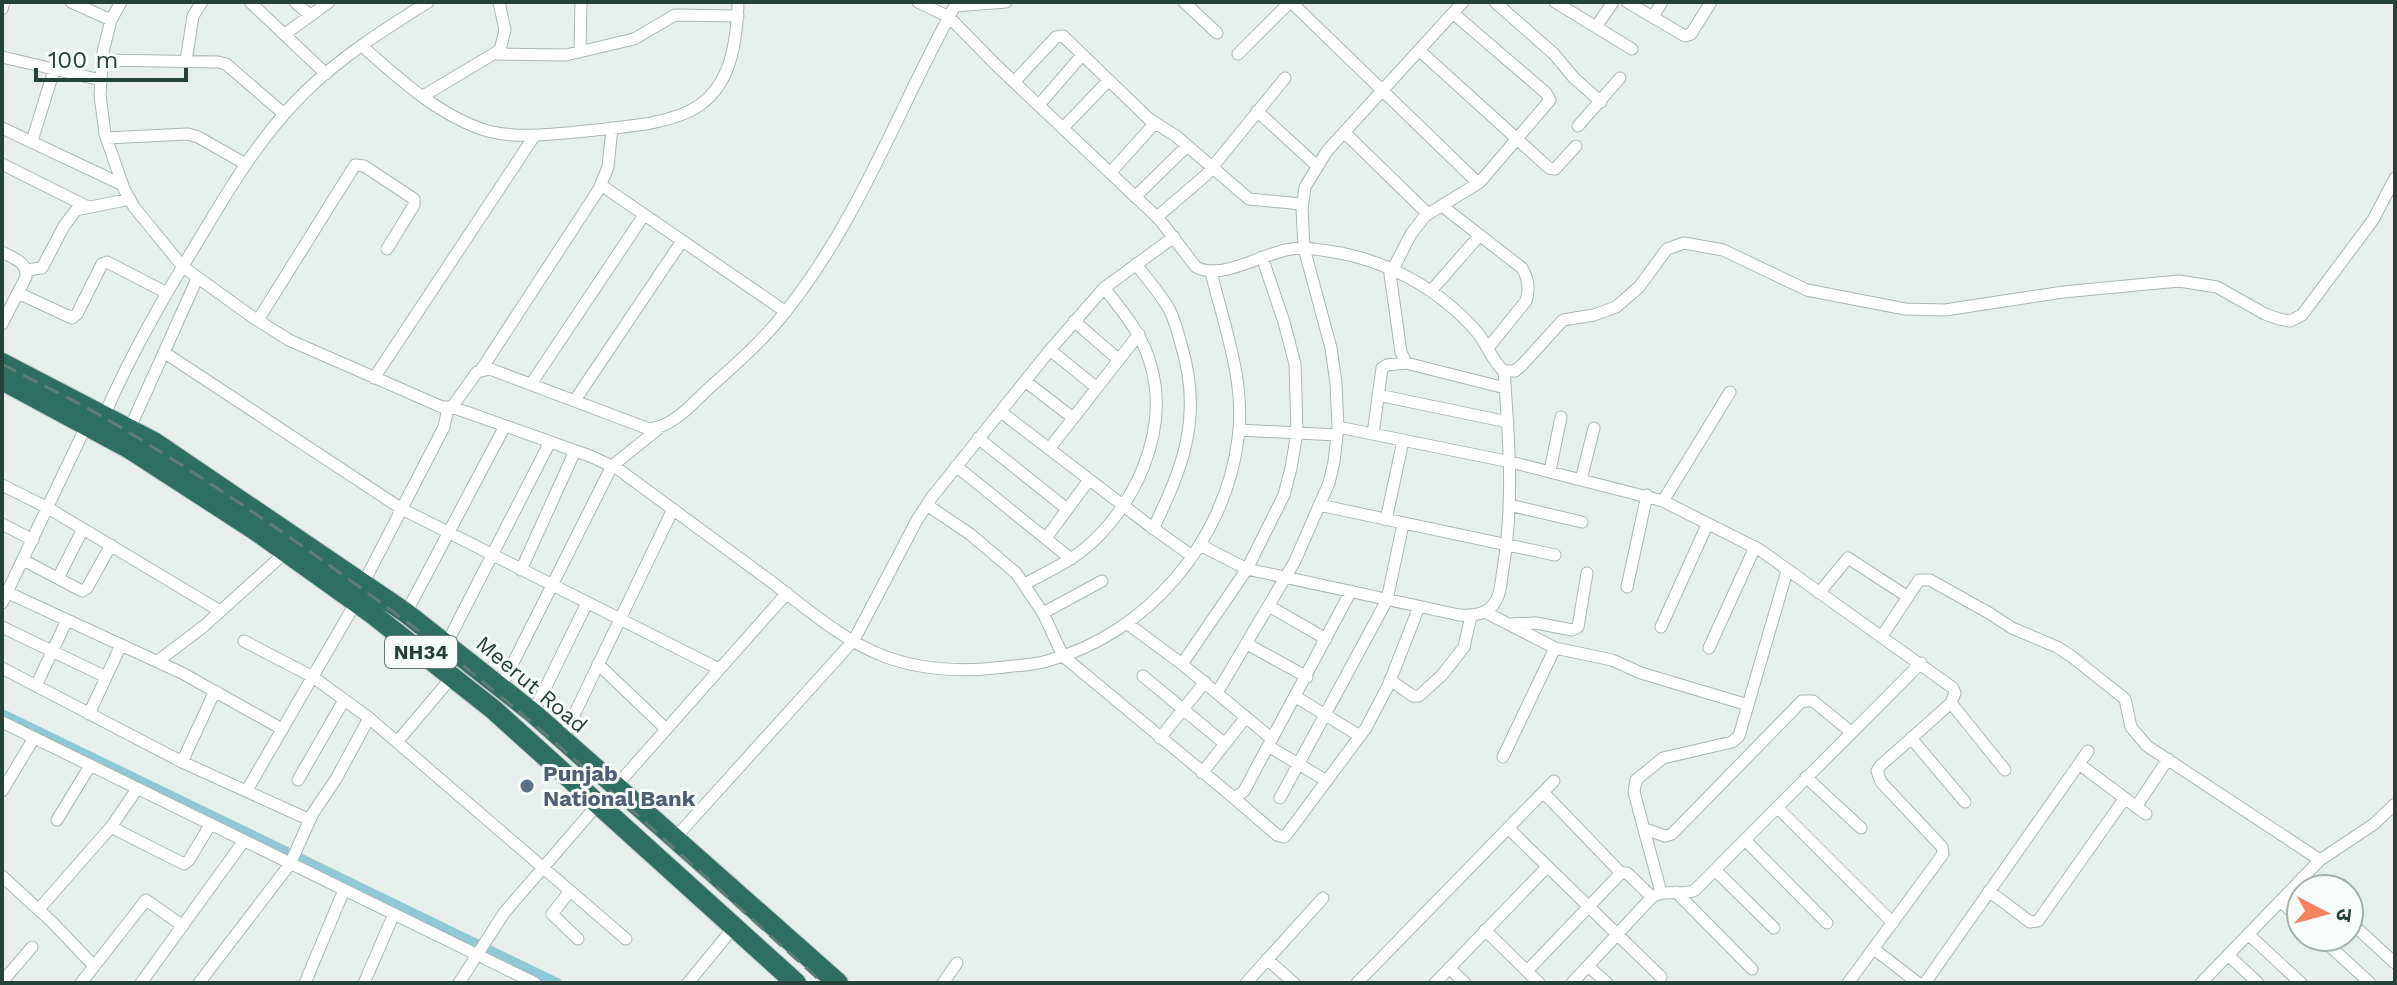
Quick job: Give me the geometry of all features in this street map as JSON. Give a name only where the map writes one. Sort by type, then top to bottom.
[{"type":"highway","name":"Meerut Road","points":[[2,363],[94,418],[139,455],[286,552],[406,613],[533,713],[838,983]]},
{"type":"highway","name":"Meerut Road","points":[[2,380],[154,442],[360,592],[796,983]]},
{"type":"street","points":[[2,9],[4,2]]},
{"type":"street","points":[[71,2],[111,20]]},
{"type":"street","points":[[121,2],[111,20],[102,60],[100,95],[106,138],[130,199],[183,267],[197,279],[289,340],[450,408],[612,466],[834,629],[889,658],[914,665],[952,670],[1045,662],[1128,624],[1173,583],[1200,545],[1227,482],[1239,430],[1237,377],[1211,272]]},
{"type":"street","points":[[186,61],[193,13],[202,2]]},
{"type":"street","points":[[250,2],[326,74]]},
{"type":"street","points":[[295,2],[310,15]]},
{"type":"street","points":[[285,34],[329,2]]},
{"type":"street","points":[[282,729],[158,661],[4,595],[94,418],[244,163],[284,114],[326,74],[411,6],[428,2]]},
{"type":"street","points":[[423,96],[500,50],[505,36],[499,2]]},
{"type":"street","points":[[580,52],[581,2]]},
{"type":"street","points":[[362,46],[423,96],[481,128],[535,135],[652,124],[688,113],[709,98],[731,59],[738,2]]},
{"type":"street","points":[[918,2],[954,8],[1006,2]]},
{"type":"street","points":[[1184,2],[1217,33]]},
{"type":"street","points":[[1238,54],[1290,2],[1478,183]]},
{"type":"street","points":[[1301,12],[1310,2]]},
{"type":"street","points":[[1217,693],[1286,577],[1329,483],[1337,431],[1336,383],[1331,348],[1304,248],[1302,204],[1305,187],[1316,165],[1344,132],[1463,2]]},
{"type":"street","points":[[1495,2],[1554,54],[1574,78],[1601,102]]},
{"type":"street","points":[[1555,2],[1632,49]]},
{"type":"street","points":[[1596,27],[1613,2]]},
{"type":"street","points":[[1627,2],[1689,36],[1711,2]]},
{"type":"street","points":[[1653,17],[1662,2]]},
{"type":"street","points":[[954,8],[1014,82],[1157,217],[1196,267],[1211,272],[1289,249],[1355,255],[1391,268],[1431,291],[1474,329],[1504,371],[1515,371],[1522,365],[1563,320],[1594,315],[1616,307],[1639,287],[1667,249],[1684,243],[1723,250],[1807,290],[1905,309],[1945,310],[2063,292],[2179,281],[2217,287],[2265,314],[2290,321],[2302,315],[2373,220],[2395,178]]},
{"type":"street","points":[[491,707],[612,466],[677,417],[734,366],[786,312],[851,210],[954,8]]},
{"type":"street","points":[[1406,363],[1401,352],[1391,268],[1411,234],[1428,214],[1478,183],[1549,104],[1549,96],[1454,14]]},
{"type":"street","points":[[496,54],[552,57],[634,39],[675,15],[738,16]]},
{"type":"street","points":[[1014,82],[1056,37],[1064,38],[1155,123],[1176,136],[1249,199],[1302,204]]},
{"type":"street","points":[[1420,51],[1516,141],[1552,169],[1576,146]]},
{"type":"street","points":[[1039,105],[1082,55]]},
{"type":"street","points":[[2,57],[101,80]]},
{"type":"street","points":[[102,60],[226,64],[284,114]]},
{"type":"street","points":[[32,141],[54,70]]},
{"type":"street","points":[[1157,217],[1212,168],[1285,78]]},
{"type":"street","points":[[1578,126],[1620,78]]},
{"type":"street","points":[[1063,128],[1109,80]]},
{"type":"street","points":[[1257,111],[1316,165]]},
{"type":"street","points":[[1110,173],[1155,123]]},
{"type":"street","points":[[2,128],[123,185]]},
{"type":"street","points":[[247,790],[360,592],[444,427],[450,408],[481,370],[601,185],[608,167],[612,128]]},
{"type":"street","points":[[1344,132],[1428,214]]},
{"type":"street","points":[[106,138],[188,134],[244,163]]},
{"type":"street","points":[[374,378],[535,135]]},
{"type":"street","points":[[1135,197],[1186,147]]},
{"type":"street","points":[[2,164],[88,207]]},
{"type":"street","points":[[258,320],[355,165],[364,166],[414,199],[413,208],[387,249]]},
{"type":"street","points":[[601,185],[786,312]]},
{"type":"street","points":[[26,270],[42,268],[76,210],[130,199]]},
{"type":"street","points":[[1442,206],[1522,268],[1528,284],[1526,301],[1488,348]]},
{"type":"street","points":[[531,384],[644,215]]},
{"type":"street","points":[[1431,291],[1479,236]]},
{"type":"street","points":[[675,838],[854,640],[927,505],[1074,321],[1104,288],[1174,237]]},
{"type":"street","points":[[575,400],[682,241]]},
{"type":"street","points":[[2,252],[21,262],[26,270],[26,277],[2,324]]},
{"type":"street","points":[[1182,664],[1247,569],[1284,495],[1297,432],[1295,364],[1262,257]]},
{"type":"street","points":[[18,293],[72,318],[77,314],[102,264],[107,262],[167,293]]},
{"type":"street","points":[[1136,264],[1171,313],[1190,382],[1185,453],[1177,479],[1153,529]]},
{"type":"street","points":[[129,430],[197,279]]},
{"type":"street","points":[[1025,584],[1085,549],[1124,507],[1149,455],[1154,425],[1155,384],[1151,366],[1139,334],[1104,288]]},
{"type":"street","points":[[1074,321],[1119,360]]},
{"type":"street","points":[[1049,449],[1139,334]]},
{"type":"street","points":[[1050,350],[1097,388]]},
{"type":"street","points":[[165,353],[402,509],[719,669]]},
{"type":"street","points":[[1373,434],[1382,368],[1387,365],[1406,363],[1505,388]]},
{"type":"street","points":[[481,370],[490,369],[639,426],[658,429]]},
{"type":"street","points":[[1200,545],[1247,569],[1419,607],[1471,616],[1485,612],[1499,594],[1507,547],[1511,462],[1504,371]]},
{"type":"street","points":[[1025,381],[1073,418]]},
{"type":"street","points":[[1663,501],[1730,392]]},
{"type":"street","points":[[1378,395],[1508,422]]},
{"type":"street","points":[[1001,412],[1192,556]]},
{"type":"street","points":[[1550,471],[1561,417]]},
{"type":"street","points":[[406,613],[505,426]]},
{"type":"street","points":[[1581,480],[1594,428]]},
{"type":"street","points":[[1239,430],[1373,434],[1511,462],[1647,495],[1755,547],[1953,688],[1955,693],[1951,703],[1880,766],[1878,777],[1944,850],[1848,983]]},
{"type":"street","points":[[978,438],[1067,509]]},
{"type":"street","points":[[1386,520],[1403,441]]},
{"type":"street","points":[[446,645],[550,442]]},
{"type":"street","points":[[521,570],[575,451]]},
{"type":"street","points":[[956,466],[1071,559]]},
{"type":"street","points":[[1046,538],[1089,480]]},
{"type":"street","points":[[2,485],[48,508],[220,611]]},
{"type":"street","points":[[1627,587],[1647,495]]},
{"type":"street","points":[[927,505],[989,549],[1025,584],[1063,656],[1277,835],[1284,837],[1360,736],[1390,680],[1419,607]]},
{"type":"street","points":[[1319,505],[1555,555]]},
{"type":"street","points":[[1509,505],[1582,522]]},
{"type":"street","points":[[562,740],[673,509]]},
{"type":"street","points":[[2,524],[33,540]]},
{"type":"street","points":[[1280,798],[1387,600],[1403,524]]},
{"type":"street","points":[[1661,627],[1707,525]]},
{"type":"street","points":[[58,578],[83,529]]},
{"type":"street","points":[[23,560],[85,590],[111,545]]},
{"type":"street","points":[[1709,648],[1755,547]]},
{"type":"street","points":[[158,661],[286,552]]},
{"type":"street","points":[[1819,593],[1848,558],[1908,597]]},
{"type":"street","points":[[1657,895],[1634,792],[1636,780],[1663,758],[1736,740],[1742,731],[1787,571]]},
{"type":"street","points":[[1508,624],[1536,623],[1572,630],[1578,627],[1587,573]]},
{"type":"street","points":[[1882,636],[1919,580],[1930,580],[2012,628],[2064,651],[2125,699],[2129,721],[2137,736],[2320,860]]},
{"type":"street","points":[[1043,613],[1102,581]]},
{"type":"street","points":[[1234,798],[1244,791],[1351,591]]},
{"type":"street","points":[[616,786],[787,593]]},
{"type":"street","points":[[533,713],[587,603]]},
{"type":"street","points":[[1269,606],[1326,639]]},
{"type":"street","points":[[1485,612],[1555,648],[1608,659],[1641,673],[1748,705]]},
{"type":"street","points":[[1390,680],[1413,696],[1419,696],[1442,675],[1464,647],[1471,616]]},
{"type":"street","points":[[36,686],[67,620]]},
{"type":"street","points":[[1128,624],[1205,682],[1270,742],[1327,781]]},
{"type":"street","points":[[2,627],[106,677]]},
{"type":"street","points":[[244,641],[313,677],[369,718],[626,939]]},
{"type":"street","points":[[1247,644],[1307,677]]},
{"type":"street","points":[[89,714],[121,645]]},
{"type":"street","points":[[1503,757],[1555,648]]},
{"type":"street","points":[[1572,983],[1657,895],[1691,892],[1715,870],[1921,663]]},
{"type":"street","points":[[598,664],[666,729]]},
{"type":"street","points":[[2,668],[182,762],[310,820]]},
{"type":"street","points":[[1143,676],[1225,744]]},
{"type":"street","points":[[397,742],[452,677]]},
{"type":"street","points":[[1160,738],[1205,682]]},
{"type":"street","points":[[182,762],[215,691]]},
{"type":"street","points":[[1296,697],[1360,736]]},
{"type":"street","points":[[298,780],[344,700]]},
{"type":"street","points":[[1646,837],[1648,830],[1665,836],[1672,834],[1802,701],[1813,701],[1851,732]]},
{"type":"street","points":[[1951,703],[2005,770]]},
{"type":"street","points":[[1202,773],[1246,717]]},
{"type":"street","points":[[199,983],[293,858],[310,820],[369,718]]},
{"type":"street","points":[[2,722],[243,842],[293,858],[344,890],[478,951],[535,983]]},
{"type":"street","points":[[2,791],[34,738]]},
{"type":"street","points":[[1911,738],[1965,802]]},
{"type":"street","points":[[1925,983],[2088,751]]},
{"type":"street","points":[[2079,764],[2141,810],[2168,759]]},
{"type":"street","points":[[57,820],[90,766]]},
{"type":"street","points":[[1806,777],[1861,828]]},
{"type":"street","points":[[1357,983],[1554,781]]},
{"type":"street","points":[[39,909],[111,827],[137,789]]},
{"type":"street","points":[[1543,792],[1621,873],[1627,873],[1657,895]]},
{"type":"street","points":[[1989,891],[2030,922],[2038,921],[2125,798]]},
{"type":"street","points":[[459,983],[486,938],[598,804]]},
{"type":"street","points":[[2307,873],[2320,860],[2374,824],[2395,804]]},
{"type":"street","points":[[1777,807],[1893,923]]},
{"type":"street","points":[[111,827],[184,864],[210,825]]},
{"type":"street","points":[[1508,828],[1661,977]]},
{"type":"street","points":[[1745,840],[1827,923]]},
{"type":"street","points":[[141,983],[243,842]]},
{"type":"street","points":[[1435,983],[1547,867]]},
{"type":"street","points":[[1715,870],[1774,928]]},
{"type":"street","points":[[1527,971],[1621,873]]},
{"type":"street","points":[[2,876],[94,966]]},
{"type":"street","points":[[305,983],[344,890]]},
{"type":"street","points":[[570,891],[552,914],[578,939]]},
{"type":"street","points":[[1676,892],[1752,969]]},
{"type":"street","points":[[2201,983],[2285,896]]},
{"type":"street","points":[[1246,983],[1323,898]]},
{"type":"street","points":[[81,983],[146,900],[183,926]]},
{"type":"street","points":[[2280,901],[2285,906]]},
{"type":"street","points":[[364,983],[394,914]]},
{"type":"street","points":[[688,983],[734,927]]},
{"type":"street","points":[[1485,930],[1539,983]]},
{"type":"street","points":[[2248,934],[2301,983]]},
{"type":"street","points":[[2365,936],[2395,963]]},
{"type":"street","points":[[20,983],[6,978],[32,947]]},
{"type":"street","points":[[1874,949],[1918,983]]},
{"type":"street","points":[[2337,953],[2370,983]]},
{"type":"street","points":[[2228,955],[2258,983]]},
{"type":"street","points":[[1267,959],[1294,983]]},
{"type":"street","points":[[943,983],[957,963]]},
{"type":"street","points":[[1588,966],[1607,983]]},
{"type":"street","points":[[1449,968],[1465,983]]},
{"type":"waterway","points":[[2,714],[557,983]]},
{"type":"railway","points":[[2,364],[101,416],[191,471],[411,625],[569,755],[823,983]]},
{"type":"place","name":"Punjab National Bank","points":[[527,786]]}]
